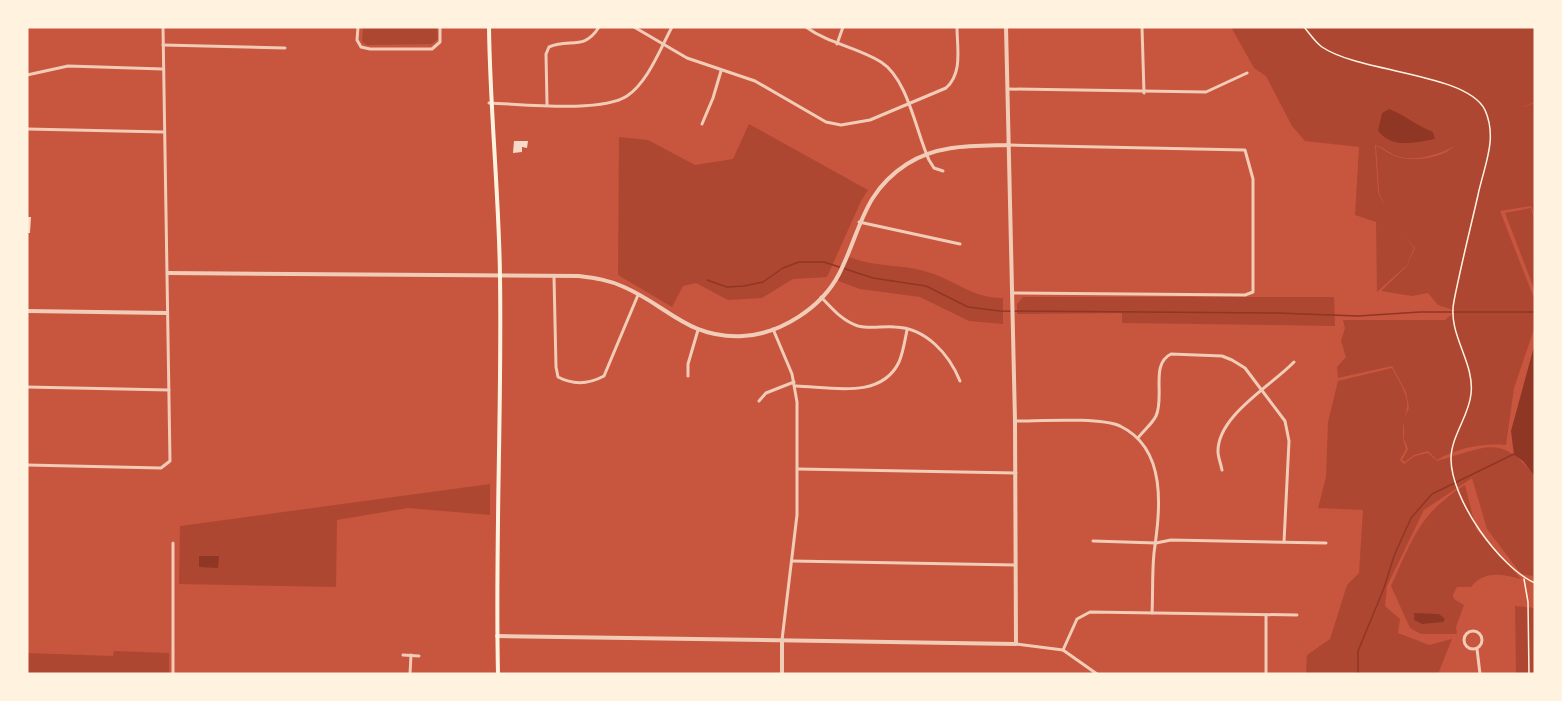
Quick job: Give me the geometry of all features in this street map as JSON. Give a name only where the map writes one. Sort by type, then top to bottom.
[{"type":"main road","points":[[489,27],[489,103],[500,277],[496,519],[498,674]]},
{"type":"street","points":[[27,465],[160,468],[170,461],[163,27]]},
{"type":"street","points":[[358,27],[357,40],[361,47],[370,49],[432,49],[440,42],[440,27]]},
{"type":"street","points":[[547,104],[546,54],[549,47],[559,43],[580,44],[594,36],[600,27]]},
{"type":"street","points":[[634,27],[663,44],[721,71],[749,78],[826,122],[841,124],[863,122],[946,88],[954,81],[958,71],[957,27]]},
{"type":"street","points":[[489,103],[594,106],[615,102],[627,96],[648,71],[672,27]]},
{"type":"street","points":[[806,27],[837,44],[883,63],[895,76],[926,154],[934,168],[943,171]]},
{"type":"street","points":[[837,44],[843,27]]},
{"type":"street","points":[[1006,27],[1016,473],[1016,644]]},
{"type":"street","points":[[1142,27],[1144,93]]},
{"type":"street","points":[[163,45],[285,48]]},
{"type":"street","points":[[27,75],[68,66],[163,69]]},
{"type":"street","points":[[702,123],[721,71]]},
{"type":"street","points":[[1006,89],[1144,93],[1209,92],[1247,73]]},
{"type":"street","points":[[27,129],[164,132]]},
{"type":"street","points":[[168,273],[579,276],[603,279],[638,295],[672,318],[698,330],[743,336],[773,329],[804,313],[821,297],[839,272],[859,222],[873,198],[889,178],[908,163],[926,154],[960,147],[1009,145],[1245,150],[1253,179],[1253,291],[1245,295],[1012,293]]},
{"type":"street","points":[[859,222],[960,244]]},
{"type":"street","points":[[554,277],[556,367],[558,377],[567,382],[593,382],[604,376],[638,295]]},
{"type":"street","points":[[821,297],[844,320],[859,326],[898,327],[933,342],[952,361],[960,381]]},
{"type":"street","points":[[27,311],[167,313]]},
{"type":"street","points":[[773,329],[795,384],[798,469],[797,515],[782,642],[782,674]]},
{"type":"street","points":[[688,376],[688,364],[698,330]]},
{"type":"street","points":[[759,401],[766,393],[795,384],[865,388],[879,384],[889,377],[899,362],[907,330]]},
{"type":"street","points":[[1138,438],[1155,417],[1159,405],[1162,361],[1171,354],[1222,356],[1245,368],[1285,421],[1289,441],[1284,542]]},
{"type":"street","points":[[1222,470],[1218,452],[1228,420],[1263,392],[1294,362]]},
{"type":"street","points":[[27,387],[170,390]]},
{"type":"street","points":[[1015,421],[1100,422],[1119,426],[1138,438],[1152,458],[1156,470],[1156,543],[1152,613]]},
{"type":"street","points":[[798,469],[1016,473]]},
{"type":"street","points":[[1093,542],[1156,543],[1171,540],[1326,543]]},
{"type":"street","points":[[173,543],[173,674]]},
{"type":"street","points":[[792,561],[1017,565]]},
{"type":"street","points":[[1063,650],[1077,619],[1090,612],[1297,615]]},
{"type":"street","points":[[1266,615],[1266,674]]},
{"type":"street","points":[[1477,649],[1468,648],[1465,644],[1466,635],[1471,632],[1476,632],[1482,637],[1482,643],[1477,649],[1480,674]]},
{"type":"street","points":[[497,636],[1016,644],[1063,650],[1097,674]]},
{"type":"street","points":[[402,655],[419,656]]},
{"type":"street","points":[[411,655],[411,674]]},
{"type":"path","points":[[1304,27],[1323,48],[1378,69],[1452,85],[1472,96],[1484,108],[1489,122],[1490,153],[1453,304],[1454,321],[1472,392],[1453,445],[1451,458],[1455,477],[1470,516],[1487,542],[1524,578],[1535,583]]},
{"type":"path","points":[[1524,578],[1528,602],[1529,674]]},
{"type":"shaded area","points":[[363,27],[437,27],[438,39],[432,44],[367,45],[362,42]]},
{"type":"shaded area","points":[[1231,27],[1535,27],[1535,102],[1520,108],[1535,103],[1535,217],[1531,206],[1500,211],[1535,301],[1535,326],[1514,388],[1506,445],[1470,447],[1437,460],[1428,451],[1414,455],[1405,462],[1402,460],[1408,449],[1404,439],[1404,418],[1409,408],[1406,392],[1392,366],[1338,378],[1337,367],[1346,357],[1341,341],[1345,328],[1343,320],[1445,320],[1456,311],[1438,305],[1428,293],[1412,296],[1381,291],[1407,266],[1415,248],[1405,235],[1414,248],[1407,265],[1377,292],[1376,222],[1355,215],[1359,147],[1305,141],[1292,126],[1266,76],[1254,68]],"holes":[[[1375,145],[1404,158],[1395,156],[1376,146],[1379,192],[1385,208],[1378,192]],[[1454,146],[1428,158],[1412,159],[1404,158],[1434,155]]]},
{"type":"shaded area","points":[[1389,109],[1433,132],[1435,139],[1404,143],[1384,137],[1378,131],[1382,113]]},
{"type":"shaded area","points":[[749,124],[868,190],[827,277],[793,279],[762,298],[728,300],[696,283],[683,286],[672,307],[618,275],[619,137],[648,140],[695,165],[733,159]]},
{"type":"shaded area","points":[[1531,208],[1535,222],[1535,291],[1505,213]]},
{"type":"shaded area","points":[[849,257],[924,271],[972,292],[1003,298],[1003,324],[969,321],[920,297],[860,289],[841,282],[838,280]]},
{"type":"shaded area","points":[[1023,297],[1334,297],[1335,326],[1122,323],[1122,313],[1017,314],[1017,304]]},
{"type":"shaded area","points":[[1535,343],[1535,477],[1523,461],[1514,455],[1511,431]]},
{"type":"shaded area","points":[[1392,368],[1407,402],[1403,433],[1406,449],[1400,460],[1404,464],[1415,456],[1428,453],[1437,461],[1491,447],[1512,454],[1535,477],[1535,594],[1533,576],[1521,574],[1487,529],[1472,478],[1424,510],[1387,586],[1385,606],[1400,619],[1398,633],[1429,645],[1452,639],[1438,674],[1306,674],[1307,655],[1330,639],[1347,585],[1359,573],[1363,510],[1318,508],[1326,477],[1328,422],[1338,381]]},
{"type":"shaded area","points":[[490,484],[490,515],[408,508],[337,520],[336,587],[179,584],[180,526]]},
{"type":"shaded area","points":[[1465,485],[1476,529],[1521,579],[1494,575],[1482,578],[1471,587],[1457,587],[1453,595],[1454,599],[1464,605],[1456,627],[1457,634],[1421,634],[1410,628],[1391,586],[1412,541],[1427,517],[1437,506]]},
{"type":"shaded area","points":[[199,556],[219,556],[218,568],[199,567]]},
{"type":"shaded area","points":[[1515,606],[1535,608],[1535,674],[1516,674]]},
{"type":"shaded area","points":[[1414,613],[1439,614],[1445,619],[1443,622],[1422,624],[1414,620]]},
{"type":"shaded area","points":[[114,651],[169,653],[169,674],[27,674],[27,653],[113,656]]},
{"type":"building","points":[[514,141],[528,141],[527,148],[522,147],[522,152],[513,153]]},
{"type":"building","points":[[27,217],[31,217],[30,233],[27,233]]},
{"type":"waterway","points":[[707,280],[727,287],[744,286],[763,282],[783,268],[799,262],[824,262],[873,278],[926,286],[968,307],[1000,311],[1277,313],[1358,316],[1420,312],[1535,312]]},
{"type":"waterway","points":[[1358,674],[1358,651],[1411,518],[1432,494],[1514,454]]}]
